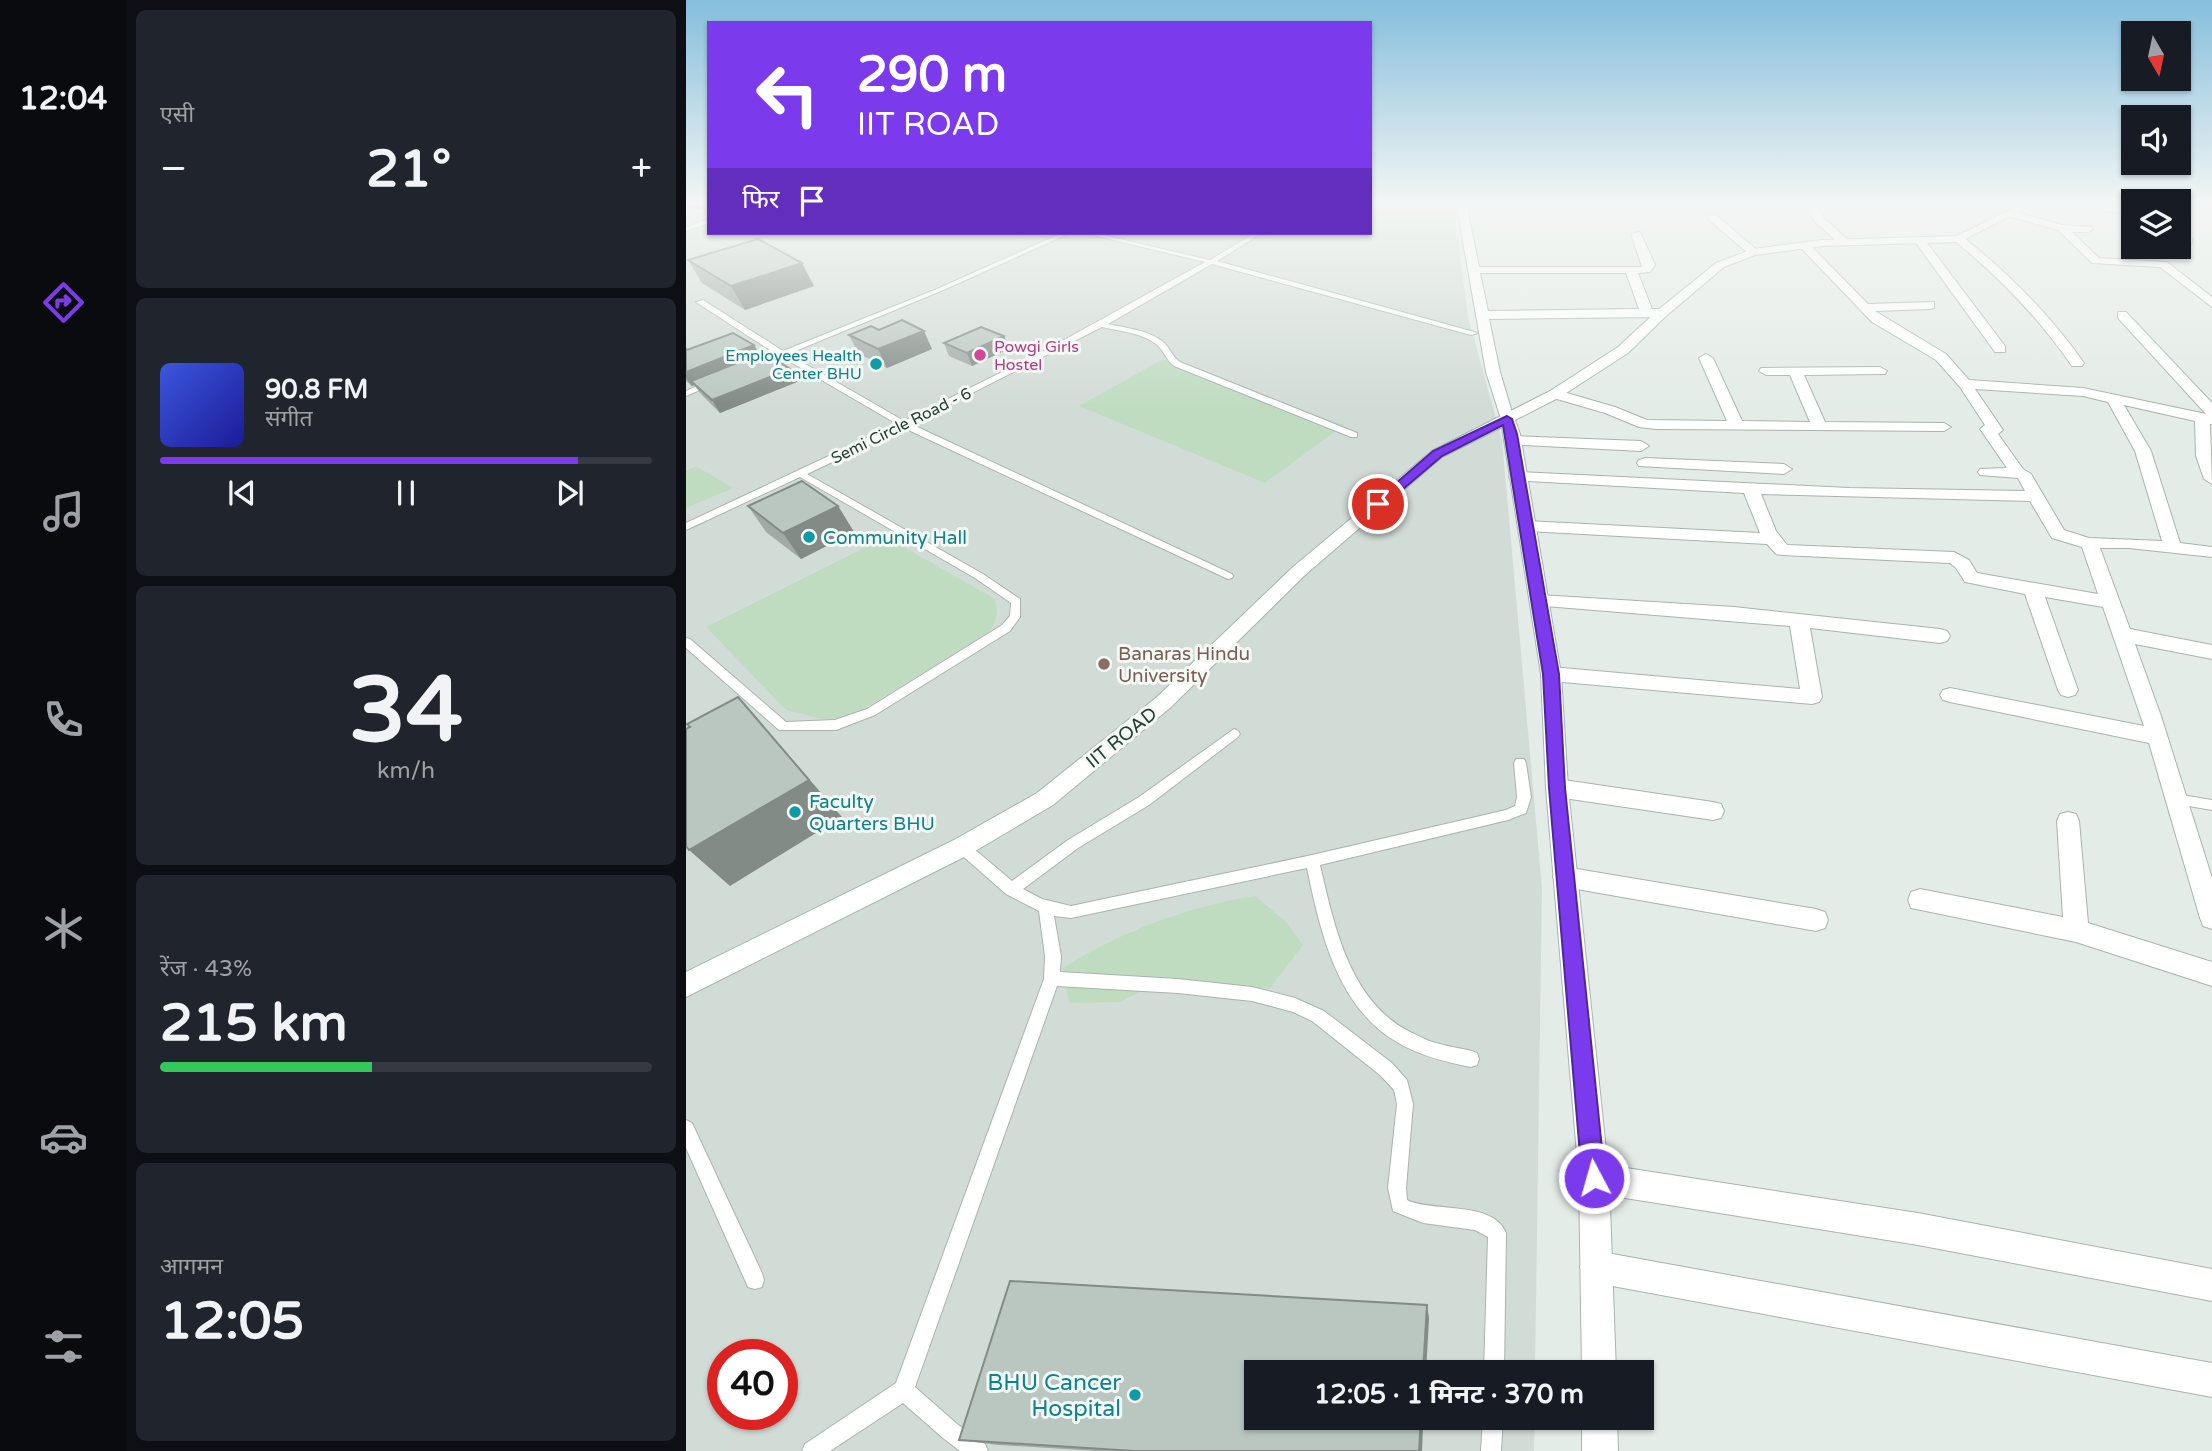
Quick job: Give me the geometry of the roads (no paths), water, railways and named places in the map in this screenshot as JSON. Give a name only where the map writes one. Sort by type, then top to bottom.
[{"type":"street","points":[[1474,271],[1493,372],[1509,430],[1551,674],[1557,788],[1594,1178],[1599,1360]]},
{"type":"street","points":[[1586,271],[1635,271]]},
{"type":"street","points":[[1631,271],[1647,313]]},
{"type":"street","name":"IIT ROAD","points":[[686,985],[962,847],[1045,799],[1164,702],[1299,571],[1437,454],[1509,430],[1555,394],[1623,350],[1713,271]]},
{"type":"street","points":[[1828,271],[1864,308],[1889,328],[1941,357],[1965,384],[2018,473]]},
{"type":"street","points":[[1942,271],[2000,349]]},
{"type":"street","points":[[1998,271],[2041,313],[2077,363]]},
{"type":"street","points":[[2171,271],[2212,303]]},
{"type":"street","points":[[1864,308],[1930,305]]},
{"type":"street","points":[[1483,315],[1662,313]]},
{"type":"street","points":[[2122,315],[2209,417],[2204,456],[2212,479]]},
{"type":"street","points":[[1706,358],[1737,426]]},
{"type":"street","points":[[1795,370],[1819,425]]},
{"type":"street","points":[[1766,371],[1880,372]]},
{"type":"street","points":[[1965,384],[2046,388],[2209,417]]},
{"type":"street","points":[[1555,394],[1610,410],[1644,424],[1944,427]]},
{"type":"street","points":[[2113,398],[2143,451],[2173,547]]},
{"type":"street","points":[[1644,424],[1641,446],[1650,484]]},
{"type":"street","points":[[1509,430],[1641,446]]},
{"type":"street","points":[[1644,463],[1784,469]]},
{"type":"street","points":[[1986,472],[2018,473],[2026,477],[2058,534],[2071,540],[2212,552]]},
{"type":"street","points":[[1517,477],[1751,489],[2035,496]]},
{"type":"street","points":[[1751,489],[1778,548],[1789,551],[1954,558],[1963,564],[1970,578],[2111,602]]},
{"type":"street","points":[[1527,526],[1773,539]]},
{"type":"street","points":[[2089,543],[2157,737],[2212,918]]},
{"type":"street","points":[[2033,589],[2068,690]]},
{"type":"street","points":[[1540,601],[1734,612],[1940,636]]},
{"type":"street","points":[[1551,674],[1812,697],[1799,620]]},
{"type":"street","points":[[2123,635],[2212,652]]},
{"type":"street","points":[[1950,695],[2157,737]]},
{"type":"street","points":[[1557,788],[1713,811]]},
{"type":"street","points":[[2068,821],[2076,931]]},
{"type":"street","points":[[1565,877],[1816,920]]},
{"type":"street","points":[[1920,900],[2076,931],[2212,974]]},
{"type":"street","points":[[1594,1178],[1918,1229],[2212,1285]]},
{"type":"street","points":[[1596,1267],[2212,1380]]},
{"type":"street","points":[[1600,1430],[1600,1451]]},
{"type":"lane","points":[[770,359],[982,271]]},
{"type":"lane","name":"Semi Circle Road - 6","points":[[686,527],[903,424],[1101,324],[1196,271]]},
{"type":"lane","points":[[1244,271],[1474,333]]},
{"type":"lane","points":[[700,302],[782,354],[903,424],[1228,576]]},
{"type":"lane","points":[[1101,324],[1152,339],[1160,344],[1170,360],[1177,364],[1354,435]]},
{"type":"lane","points":[[686,394],[722,379]]},
{"type":"lane","points":[[686,642],[783,727],[836,725],[882,705],[1006,628],[1015,617],[1016,602],[979,576],[799,474]]},
{"type":"lane","points":[[1011,890],[1073,844],[1144,801],[1234,734]]},
{"type":"lane","points":[[962,847],[1011,890],[1046,910],[1071,912],[1311,861],[1508,815],[1521,809],[1524,797],[1520,763]]},
{"type":"lane","points":[[2176,799],[2212,805]]},
{"type":"lane","points":[[1311,861],[1330,940],[1347,980],[1373,1012],[1401,1035],[1428,1049],[1471,1059]]},
{"type":"lane","points":[[812,1451],[904,1390],[1052,979],[1053,956],[1046,910]]},
{"type":"lane","points":[[1052,979],[1215,990],[1252,994],[1295,1005],[1318,1016],[1386,1069],[1401,1086],[1405,1104],[1397,1188],[1399,1205],[1409,1212],[1478,1220],[1497,1233],[1494,1360]]},
{"type":"lane","points":[[686,1129],[755,1280]]},
{"type":"lane","points":[[904,1390],[950,1432],[978,1451]]},
{"type":"lane","points":[[1491,1451],[1492,1430]]},
{"type":"place","name":"Powgi Girls Hostel","points":[[980,355]]},
{"type":"place","name":"Employees Health Center BHU","points":[[876,364]]},
{"type":"place","name":"Community Hall","points":[[809,537]]},
{"type":"place","name":"Banaras Hindu University","points":[[1104,664]]},
{"type":"place","name":"Faculty Quarters BHU","points":[[795,812]]},
{"type":"place","name":"BHU Cancer Hospital","points":[[1135,1395]]}]
